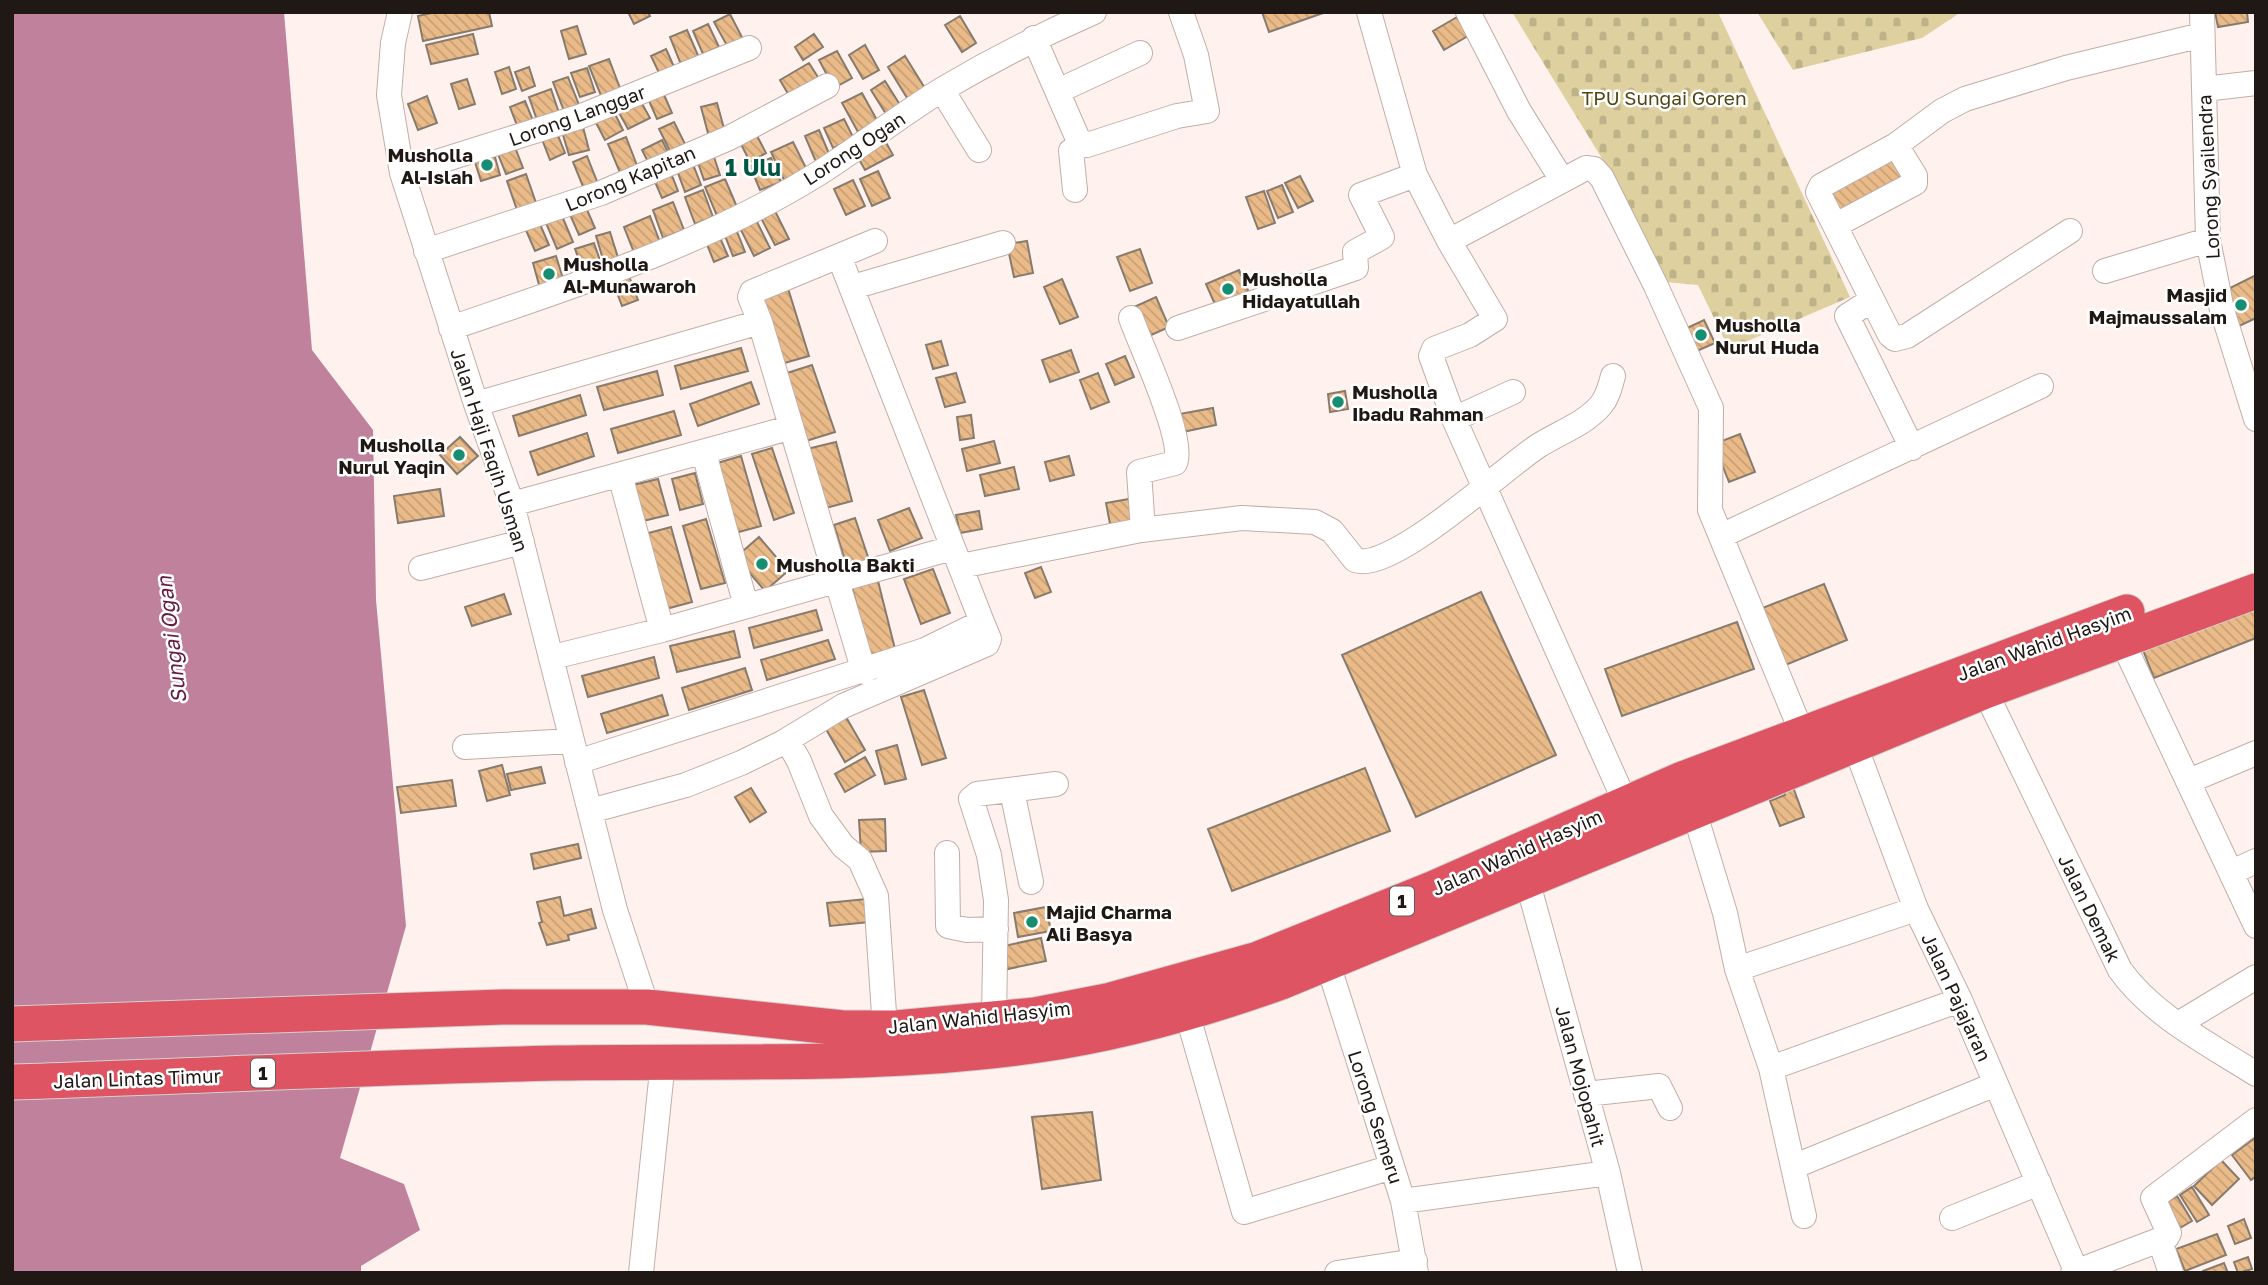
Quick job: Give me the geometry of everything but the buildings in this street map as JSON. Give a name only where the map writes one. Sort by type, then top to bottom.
[{"type":"highway","name":"Jalan Wahid Hasyim","points":[[12,1024],[503,1007],[647,1007],[843,1028],[885,1028],[1035,1015],[1187,1013],[1328,964],[1694,811],[1849,730],[2256,565]]},
{"type":"highway","name":"Jalan Wahid Hasyim","points":[[513,1064],[897,1059],[1039,1045],[1433,889],[1680,780],[1802,733],[1849,730],[1984,691],[2256,591]]},
{"type":"highway","name":"Jalan Lintas Timur","points":[[12,1083],[513,1064]]},
{"type":"street","name":"Jalan Haji Faqih Usman","points":[[400,12],[393,43],[388,95],[402,173],[476,404],[512,504],[619,923],[647,1007]]},
{"type":"street","name":"Lorong Ogan","points":[[451,328],[639,263],[734,219],[816,175],[942,90],[1034,38],[1094,12]]},
{"type":"street","points":[[1075,190],[1071,151],[1177,116],[1207,111],[1196,55],[1181,12]]},
{"type":"street","points":[[1370,12],[1415,175],[1449,241],[1495,319],[1482,329],[1431,353],[1454,419],[1626,804]]},
{"type":"street","points":[[1468,12],[1519,111],[1562,180]]},
{"type":"street","points":[[2070,231],[1902,338],[1890,335],[1836,225],[1819,197],[1819,189],[1896,145],[1942,111],[1965,99],[2202,24]]},
{"type":"street","name":"Lorong Syailendra","points":[[2202,24],[2208,240],[2222,310],[2256,419]]},
{"type":"street","points":[[1034,38],[1078,139],[1084,145]]},
{"type":"street","name":"Lorong Langgar","points":[[402,173],[579,117],[749,48]]},
{"type":"street","points":[[1058,92],[1140,54]]},
{"type":"street","points":[[2204,89],[2256,83]]},
{"type":"street","name":"Lorong Kapitan","points":[[426,251],[601,194],[729,138],[827,86]]},
{"type":"street","points":[[942,90],[979,150]]},
{"type":"street","points":[[1836,225],[1915,183],[1915,176],[1896,145]]},
{"type":"street","points":[[1449,241],[1586,168],[1594,169],[1602,178],[1708,400],[1713,426],[1708,497],[1721,536],[1802,733]]},
{"type":"street","points":[[1178,328],[1356,268],[1355,252],[1382,237],[1361,200],[1362,194],[1415,175]]},
{"type":"street","points":[[864,671],[789,428],[751,293],[875,240]]},
{"type":"street","points":[[2105,271],[2208,240]]},
{"type":"street","points":[[853,286],[1003,243]]},
{"type":"street","points":[[590,811],[686,785],[741,763],[930,660],[982,622],[953,558],[853,286],[839,256]]},
{"type":"street","points":[[1872,300],[1847,316],[1912,448]]},
{"type":"street","points":[[1131,318],[1172,421],[1178,446],[1175,463],[1139,472],[1143,530]]},
{"type":"street","points":[[476,404],[760,322]]},
{"type":"street","points":[[553,657],[662,630],[835,580],[953,558],[1242,518],[1305,520],[1332,531],[1352,557],[1364,562],[1413,541],[1446,519],[1484,485],[1596,410],[1606,398],[1613,376]]},
{"type":"street","points":[[1721,536],[2041,386]]},
{"type":"street","points":[[1454,419],[1513,392]]},
{"type":"street","points":[[512,504],[789,428]]},
{"type":"street","points":[[704,453],[746,606]]},
{"type":"street","points":[[620,475],[662,630]]},
{"type":"street","points":[[421,568],[522,542]]},
{"type":"street","points":[[2122,640],[2256,926]]},
{"type":"street","points":[[465,747],[575,752],[864,671],[930,660]]},
{"type":"street","name":"Jalan Demak","points":[[1984,691],[2120,970],[2141,994],[2178,1024],[2256,1074]]},
{"type":"street","name":"Jalan Pajajaran","points":[[1849,730],[1916,909],[1960,1000],[2075,1272]]},
{"type":"street","points":[[787,740],[799,761],[821,816],[843,846],[860,860],[876,896],[885,1028]]},
{"type":"street","points":[[2189,781],[2256,753]]},
{"type":"street","points":[[994,1018],[994,880],[971,799],[977,794],[1056,784]]},
{"type":"street","points":[[1012,791],[1031,881]]},
{"type":"street","points":[[1694,811],[1725,913],[1737,969],[1771,1068],[1804,1216]]},
{"type":"street","points":[[947,853],[948,926],[967,930],[996,929]]},
{"type":"street","points":[[2232,872],[2256,861]]},
{"type":"street","name":"Jalan Mojopahit","points":[[1527,880],[1608,1173],[1630,1273]]},
{"type":"street","points":[[1737,969],[1916,909]]},
{"type":"street","name":"Lorong Semeru","points":[[1328,964],[1403,1201],[1415,1267]]},
{"type":"street","points":[[2178,1024],[2256,977]]},
{"type":"street","points":[[1771,1068],[1960,1000]]},
{"type":"street","points":[[1187,1013],[1244,1212],[1392,1167]]},
{"type":"street","points":[[641,1273],[663,1061]]},
{"type":"street","points":[[1795,1166],[1996,1084]]},
{"type":"street","points":[[1586,1094],[1659,1086],[1670,1108]]},
{"type":"street","points":[[2075,1272],[2160,1241],[2169,1233],[2153,1198],[2256,1120]]},
{"type":"street","points":[[1403,1201],[1608,1173]]},
{"type":"street","points":[[1952,1218],[2039,1182]]},
{"type":"street","points":[[2160,1241],[2171,1273]]},
{"type":"street","points":[[1337,1273],[1415,1267]]},
{"type":"green space","name":"TPU Sungai Goren","points":[[1512,12],[1718,12],[1850,297],[1729,349],[1698,285],[1665,282],[1606,165]]},
{"type":"green space","name":"TPU Sungai Goren","points":[[1757,12],[1961,12],[1922,38],[1793,70]]},
{"type":"water","name":"Sungai Ogan","points":[[12,12],[284,12],[312,350],[373,430],[376,600],[406,926],[340,1158],[404,1184],[420,1230],[361,1266],[361,1273],[12,1273]]},
{"type":"place","name":"Musholla Al-Islah","points":[[487,165]]},
{"type":"place","name":"Musholla Al-Munawaroh","points":[[549,274]]},
{"type":"place","name":"Musholla Hidayatullah","points":[[1228,289]]},
{"type":"place","name":"Masjid Majmaussalam","points":[[2241,305]]},
{"type":"place","name":"Musholla Nurul Huda","points":[[1701,335]]},
{"type":"place","name":"Musholla Ibadu Rahman","points":[[1338,402]]},
{"type":"place","name":"Musholla Nurul Yaqin","points":[[459,455]]},
{"type":"place","name":"Musholla Bakti","points":[[762,564]]},
{"type":"place","name":"Majid Charma Ali Basya","points":[[1032,922]]},
{"type":"district","name":"1 Ulu","points":[[753,167]]}]
